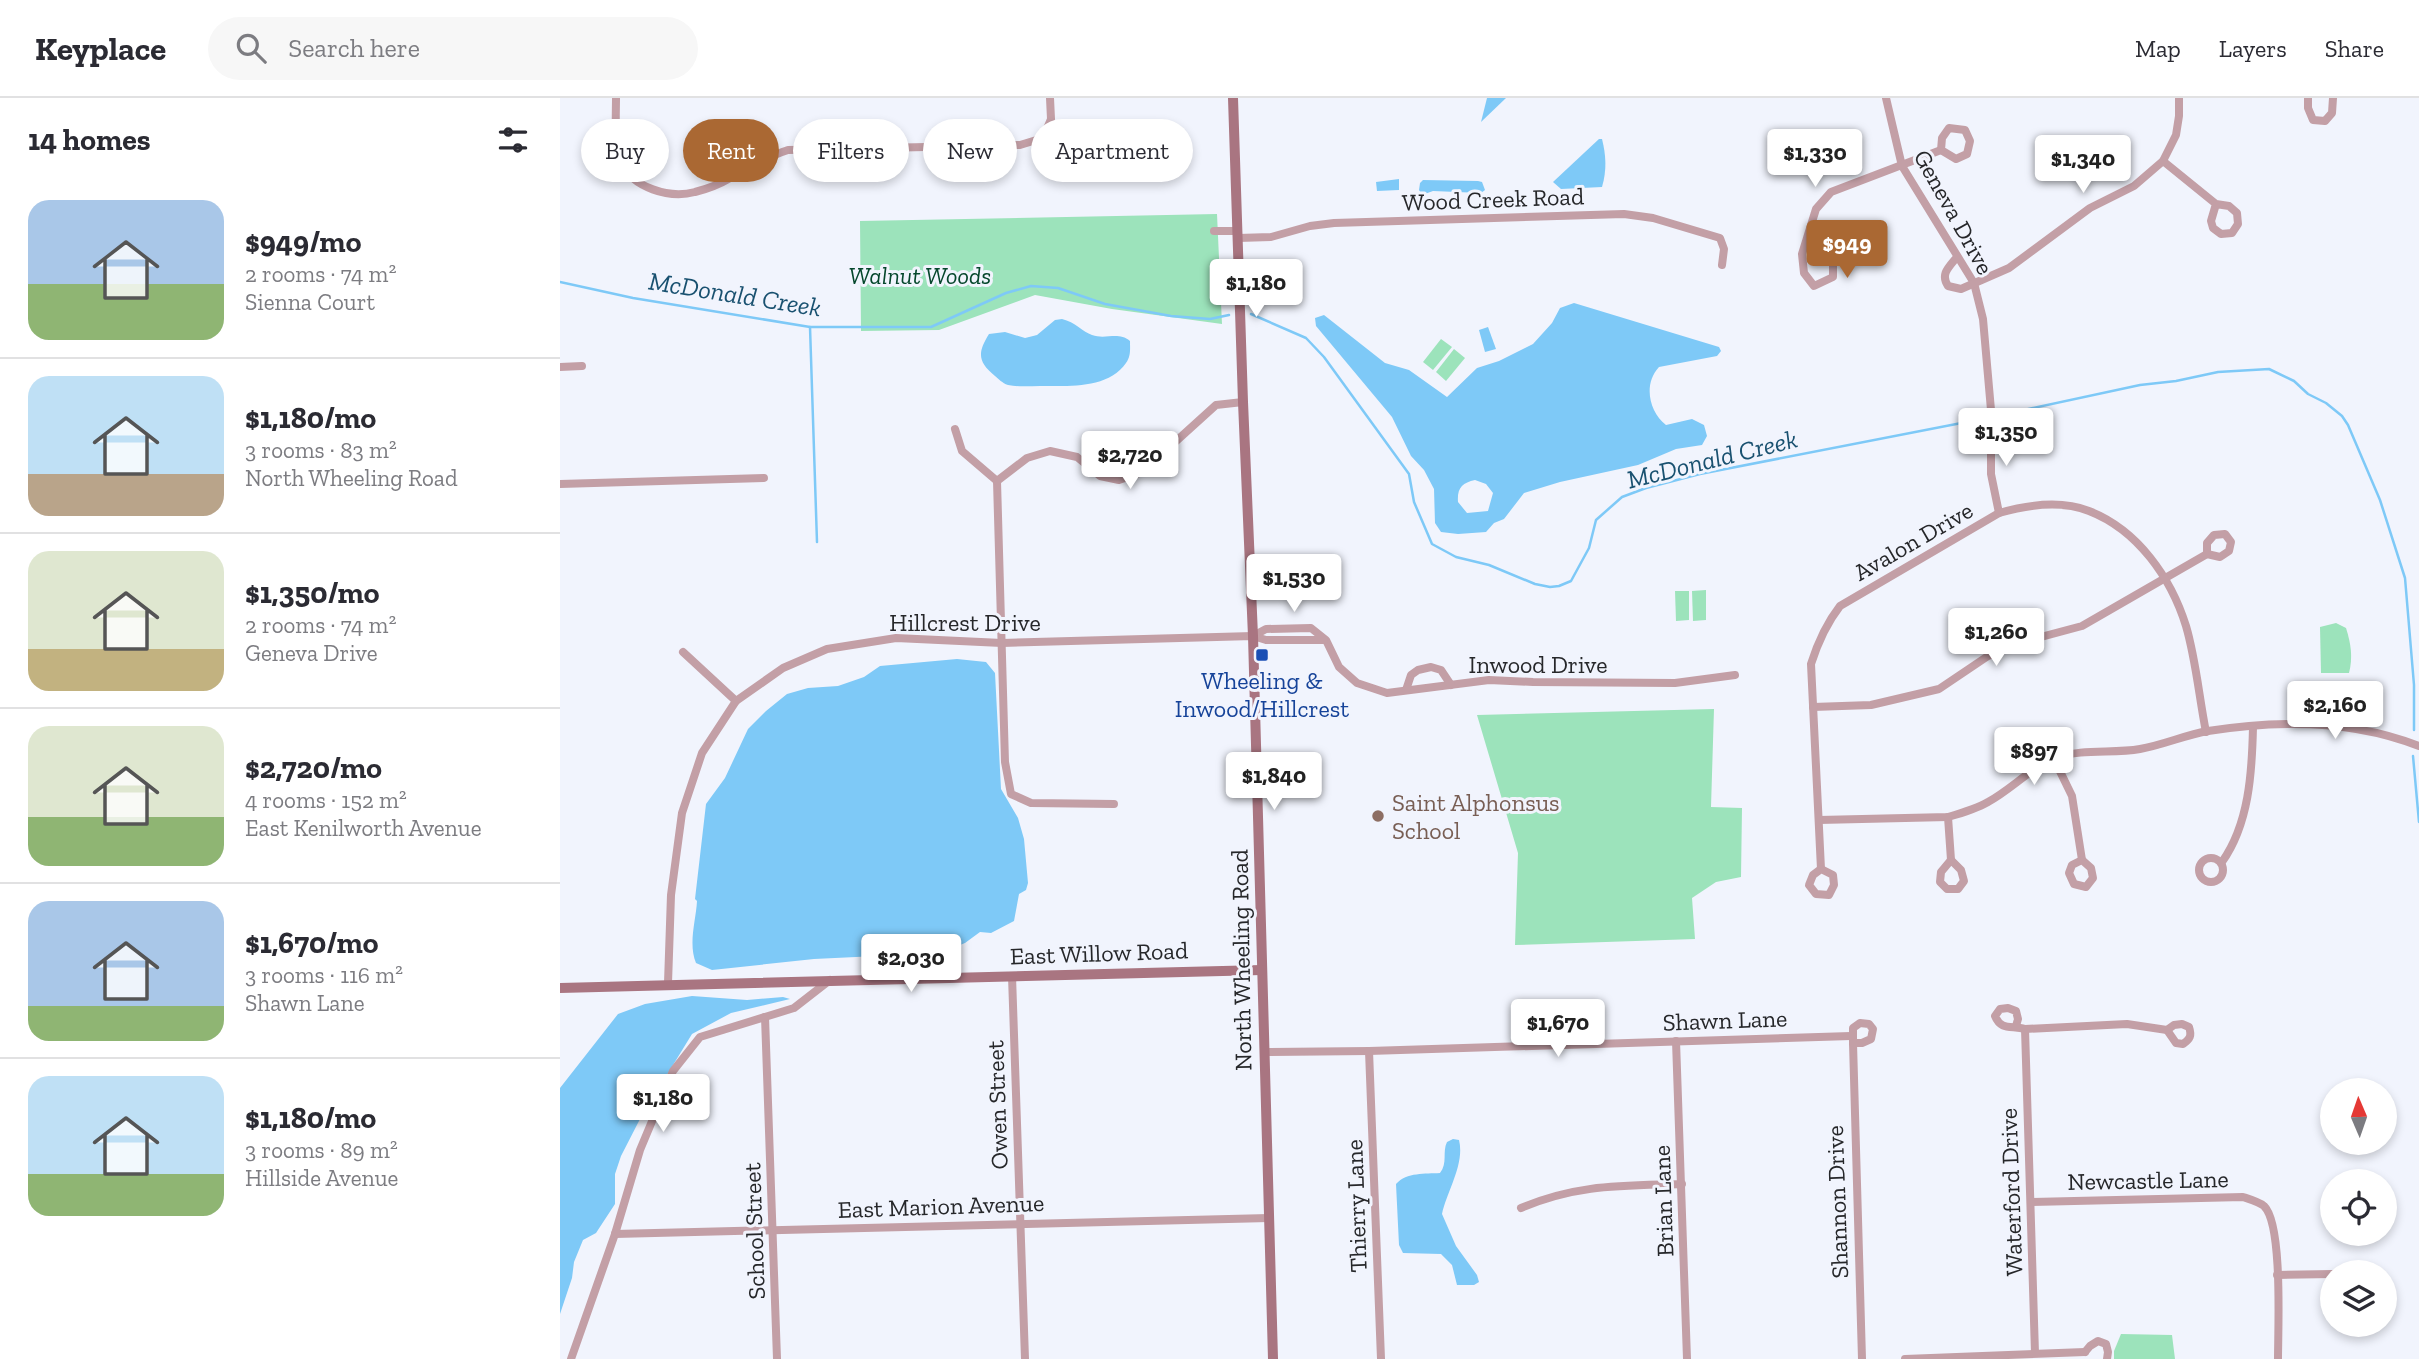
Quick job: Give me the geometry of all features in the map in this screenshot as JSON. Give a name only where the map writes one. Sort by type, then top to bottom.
[{"type":"main road","name":"North Wheeling Road","points":[[1233,98],[1254,636],[1273,1359]]},
{"type":"main road","name":"East Willow Road","points":[[560,988],[668,983],[1262,970]]},
{"type":"street","points":[[616,98],[617,134],[622,162],[638,183],[661,192],[694,193],[729,179],[764,157],[788,150],[1020,145],[1043,138],[1051,119],[1050,98]]},
{"type":"street","name":"Geneva Drive","points":[[1886,98],[1902,166],[1974,283],[1983,319],[1991,410],[1992,474],[1999,513]]},
{"type":"street","points":[[1957,257],[1945,272],[1945,282],[1948,286],[1961,289],[2009,268],[2090,208],[2134,186],[2163,161],[2176,135],[2179,98]]},
{"type":"street","points":[[2308,98],[2308,108],[2313,120],[2325,121],[2332,113],[2333,98]]},
{"type":"street","points":[[1806,243],[1820,248],[1833,258],[1833,277],[1814,286],[1804,273],[1802,254],[1816,209],[1831,192],[1941,150]]},
{"type":"street","points":[[2163,161],[2216,204],[2229,206],[2237,213],[2238,224],[2232,233],[2221,234],[2213,228],[2211,221],[2216,204]]},
{"type":"street","name":"Wood Creek Road","points":[[1238,234],[1271,237],[1310,226],[1334,223],[1639,215],[1720,238],[1724,250],[1722,265]]},
{"type":"street","points":[[1214,231],[1238,234]]},
{"type":"street","points":[[560,367],[582,366]]},
{"type":"street","points":[[997,481],[1027,458],[1049,451],[1077,457],[1100,476],[1119,480],[1142,472],[1216,405],[1243,402]]},
{"type":"street","points":[[956,429],[962,451],[997,481],[1005,762],[1011,794],[1031,803],[1114,804]]},
{"type":"street","points":[[560,484],[764,478]]},
{"type":"street","name":"Avalon Drive","points":[[1821,869],[1811,664],[1827,623],[1840,606],[1999,513],[2029,505],[2088,511],[2118,527],[2141,546],[2166,577],[2186,626],[2206,732]]},
{"type":"street","points":[[1813,707],[1871,705],[1938,689],[1988,656],[2018,643],[2082,626],[2207,554]]},
{"type":"street","name":"Inwood Drive","points":[[1254,636],[1266,629],[1311,628],[1320,634],[1339,667],[1357,683],[1387,693],[1489,680],[1675,683],[1735,675]]},
{"type":"street","name":"Hillcrest Drive","points":[[668,983],[671,895],[682,813],[702,753],[736,701],[783,668],[827,649],[896,638],[1002,643],[1254,636]]},
{"type":"street","points":[[682,652],[736,701]]},
{"type":"street","points":[[1406,690],[1411,675],[1431,667],[1441,670],[1451,685]]},
{"type":"street","points":[[1819,820],[1948,817],[1990,801],[2054,759],[2076,753],[2139,749],[2206,732],[2318,725],[2374,731],[2419,746]]},
{"type":"street","points":[[2221,862],[2232,848],[2250,785],[2253,727]]},
{"type":"street","points":[[2054,759],[2072,796],[2082,860]]},
{"type":"street","points":[[1948,817],[1951,860]]},
{"type":"street","name":"Owen Street","points":[[1012,976],[1025,1359]]},
{"type":"street","points":[[571,1359],[615,1234],[640,1150],[673,1071],[700,1037],[794,1009],[831,979]]},
{"type":"street","name":"School Street","points":[[765,1017],[778,1359]]},
{"type":"street","name":"Waterford Drive","points":[[2035,1353],[2031,1202],[2020,1027],[2127,1024],[2167,1030]]},
{"type":"street","name":"Shawn Lane","points":[[1264,1052],[1852,1039]]},
{"type":"street","name":"Shannon Drive","points":[[1852,1039],[1861,1359]]},
{"type":"street","name":"Brian Lane","points":[[1676,1041],[1687,1359]]},
{"type":"street","name":"Thierry Lane","points":[[1369,1051],[1381,1359]]},
{"type":"street","points":[[1521,1208],[1546,1198],[1594,1187],[1682,1184]]},
{"type":"street","name":"Newcastle Lane","points":[[2031,1202],[2244,1197],[2264,1206],[2274,1226],[2277,1275]]},
{"type":"street","name":"East Marion Avenue","points":[[615,1234],[1269,1218]]},
{"type":"street","points":[[2278,1359],[2277,1275],[2320,1274]]},
{"type":"street","points":[[1905,1359],[2035,1353],[2087,1356],[2090,1346],[2098,1341],[2106,1345],[2107,1359]]},
{"type":"green space","name":"Walnut Woods","points":[[1217,214],[1222,324],[1035,295],[939,330],[861,331],[860,221]]},
{"type":"green space","points":[[1441,339],[1452,347],[1433,370],[1423,362]]},
{"type":"green space","points":[[1454,349],[1465,358],[1446,381],[1436,372]]},
{"type":"green space","points":[[1706,590],[1706,620],[1693,621],[1692,591]]},
{"type":"green space","points":[[1675,591],[1689,591],[1689,620],[1676,621]]},
{"type":"green space","points":[[2336,623],[2346,628],[2348,634],[2351,656],[2349,673],[2321,673],[2320,627]]},
{"type":"green space","points":[[1714,709],[1711,807],[1742,808],[1741,877],[1716,882],[1692,898],[1695,939],[1515,945],[1518,853],[1477,715]]},
{"type":"green space","points":[[2121,1334],[2172,1335],[2175,1359],[2114,1359],[2114,1351]]},
{"type":"water","points":[[1487,98],[1506,98],[1481,122]]},
{"type":"water","points":[[1602,139],[1605,157],[1602,187],[1561,189],[1553,182]]},
{"type":"water","points":[[1399,179],[1399,190],[1377,191],[1376,182]]},
{"type":"water","points":[[1423,180],[1478,181],[1482,182],[1485,190],[1481,193],[1433,191],[1422,195],[1419,190]]},
{"type":"water","points":[[1574,303],[1719,347],[1721,351],[1717,356],[1659,367],[1651,381],[1652,405],[1655,413],[1666,425],[1692,419],[1704,425],[1707,436],[1702,445],[1676,449],[1638,465],[1524,493],[1504,519],[1494,523],[1486,532],[1441,532],[1435,523],[1434,489],[1424,470],[1411,456],[1392,417],[1316,326],[1315,318],[1324,315],[1385,363],[1409,370],[1447,397],[1477,368],[1499,361],[1533,344],[1552,323],[1560,308]],"holes":[[[1475,480],[1486,484],[1493,493],[1488,511],[1467,513],[1458,502],[1461,487]]]},
{"type":"water","points":[[1062,319],[1092,335],[1116,336],[1130,341],[1126,363],[1109,378],[1099,382],[1075,386],[1012,386],[989,371],[982,362],[982,347],[989,334],[1005,332],[1025,338],[1037,335],[1055,320]]},
{"type":"water","points":[[1488,327],[1496,349],[1485,352],[1479,330]]},
{"type":"water","points":[[957,659],[986,662],[995,673],[1001,789],[1018,818],[1024,839],[1028,883],[1026,890],[1019,894],[1014,921],[991,933],[980,932],[965,943],[940,953],[814,959],[712,970],[696,963],[693,948],[695,899],[706,804],[725,778],[748,729],[787,694],[808,688],[838,686],[864,677],[880,666]]},
{"type":"water","points":[[692,996],[747,1000],[783,997],[790,999],[731,1013],[692,1034],[640,1119],[621,1156],[615,1174],[615,1204],[596,1233],[583,1240],[560,1314],[560,1088],[618,1014],[645,1004]]},
{"type":"water","points":[[1459,1140],[1460,1158],[1442,1214],[1456,1246],[1477,1275],[1479,1282],[1474,1285],[1457,1285],[1452,1265],[1441,1254],[1403,1253],[1399,1245],[1396,1184],[1411,1176],[1440,1173],[1444,1165],[1447,1142]]},
{"type":"waterway","name":"McDonald Creek","points":[[560,282],[633,298],[810,327],[931,327],[1006,293],[1031,286],[1058,288],[1105,304],[1171,316],[1210,319],[1229,315]]},
{"type":"waterway","name":"McDonald Creek","points":[[1251,314],[1306,338],[1324,357],[1409,474],[1414,502],[1432,544],[1456,557],[1489,565],[1535,584],[1550,587],[1571,581],[1589,548],[1596,520],[1622,497],[1700,474],[1982,419]]},
{"type":"waterway","points":[[810,327],[817,542]]},
{"type":"waterway","name":"McDonald Creek","points":[[2001,415],[2140,385],[2218,372],[2269,369],[2294,381],[2308,394],[2326,403],[2342,416],[2348,425],[2380,500],[2405,578],[2414,685],[2414,730]]},
{"type":"waterway","name":"McDonald Creek","points":[[2413,756],[2419,822]]},
{"type":"place","name":"Wheeling & Inwood/Hillcrest","points":[[1262,655]]},
{"type":"place","name":"Saint Alphonsus School","points":[[1378,816]]}]
